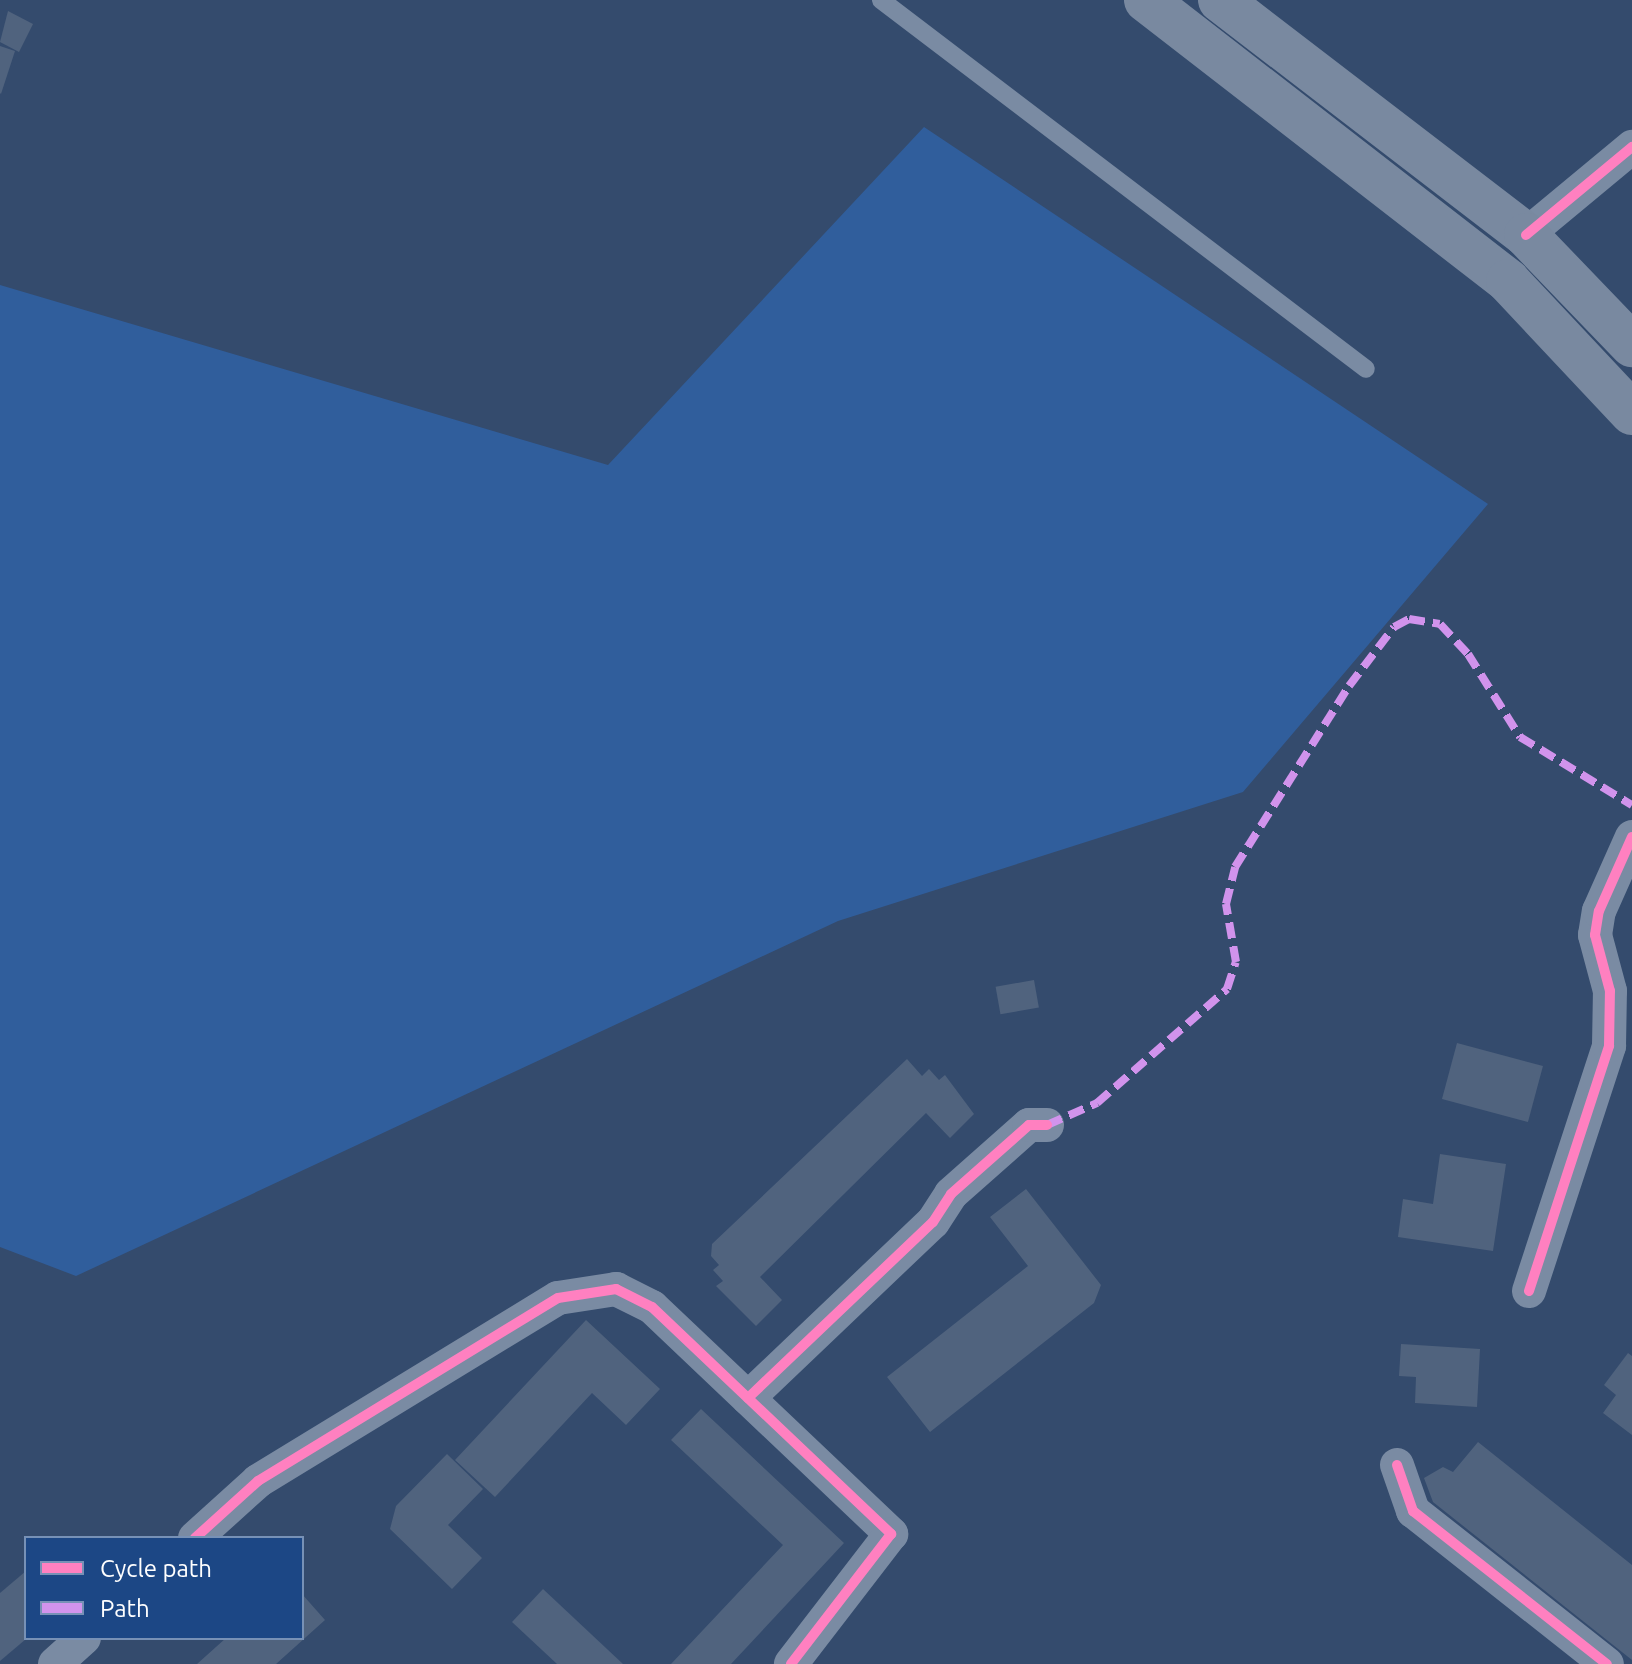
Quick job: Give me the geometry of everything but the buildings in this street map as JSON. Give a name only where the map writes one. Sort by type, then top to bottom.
[{"type":"main road","points":[[1146,0],[1508,281],[1632,413]]},
{"type":"main road","points":[[1220,0],[1526,235],[1632,345]]},
{"type":"street","points":[[1526,235],[1632,147]]},
{"type":"street","points":[[1529,1291],[1609,1046],[1611,1000],[1595,935],[1599,911],[1632,837]]},
{"type":"street","points":[[748,1398],[933,1222],[951,1194],[1029,1125],[1047,1125]]},
{"type":"street","points":[[197,1536],[258,1481],[558,1298],[616,1289],[652,1307],[891,1534],[791,1664]]},
{"type":"street","points":[[1397,1465],[1413,1511],[1607,1664]]},
{"type":"street","points":[[55,1664],[82,1640]]},
{"type":"lane","points":[[881,0],[1366,369]]},
{"type":"shaded area","points":[[924,127],[1488,504],[1243,792],[838,921],[76,1276],[0,1247],[0,285],[608,465]]},
{"type":"marked path","points":[[1047,1125],[1097,1103],[1227,989],[1236,962],[1226,904],[1235,867],[1349,686],[1394,627],[1409,619],[1440,624],[1468,654],[1520,737],[1632,805]]},
{"type":"cycle path","points":[[1526,235],[1632,147]]},
{"type":"cycle path","points":[[1529,1291],[1609,1046],[1610,991],[1595,935],[1599,911],[1632,837]]},
{"type":"cycle path","points":[[748,1398],[933,1222],[951,1194],[1029,1125],[1047,1125]]},
{"type":"cycle path","points":[[197,1536],[258,1481],[558,1298],[616,1289],[652,1307],[891,1534],[791,1664]]},
{"type":"cycle path","points":[[1397,1465],[1413,1511],[1607,1664]]}]
